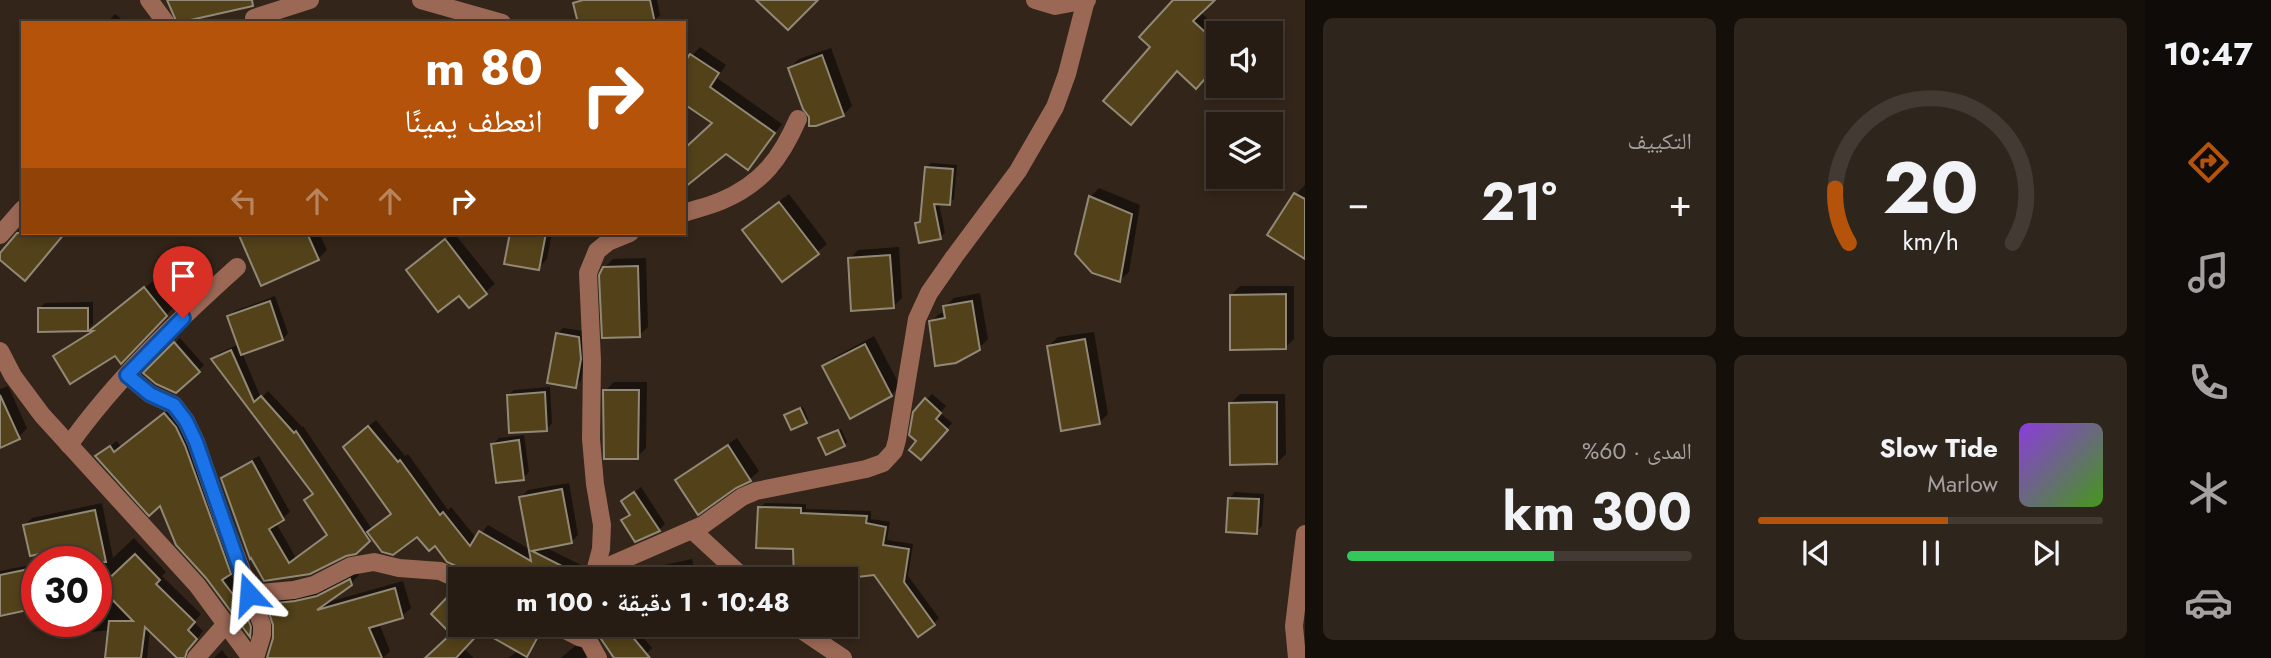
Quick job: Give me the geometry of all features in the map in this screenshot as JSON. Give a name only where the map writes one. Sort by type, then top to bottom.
[{"type":"street","points":[[149,0],[165,21]]},
{"type":"street","points":[[251,20],[258,0]]},
{"type":"street","points":[[251,20],[280,0]]},
{"type":"street","points":[[251,20],[310,0]]},
{"type":"street","points":[[421,0],[495,21]]},
{"type":"street","points":[[613,567],[692,530],[756,491],[866,469],[883,463],[890,457],[897,440],[917,319],[929,293],[1018,171],[1043,129],[1067,74],[1087,0],[1055,6],[1035,0]]},
{"type":"street","points":[[686,213],[719,202],[753,183],[770,168],[782,152],[798,118]]},
{"type":"street","points":[[0,235],[21,211]]},
{"type":"street","points":[[596,567],[601,549],[602,524],[594,484],[591,439],[592,361],[588,273],[597,251],[608,237]]},
{"type":"street","points":[[69,445],[127,375],[237,267]]},
{"type":"street","points":[[0,351],[13,376],[42,415],[197,586],[253,658]]},
{"type":"street","points":[[127,375],[150,394],[174,405],[186,421],[196,442],[262,625],[262,635],[253,658]]},
{"type":"street","points":[[692,530],[731,567]]},
{"type":"street","points":[[1297,658],[1294,626],[1305,534]]},
{"type":"street","points":[[249,594],[294,590],[314,585],[351,566],[373,562],[448,575]]},
{"type":"street","points":[[196,658],[226,624]]},
{"type":"street","points":[[585,637],[598,658]]},
{"type":"street","points":[[810,637],[843,658]]},
{"type":"building","points":[[167,0],[252,0],[253,6],[176,21]]},
{"type":"building","points":[[583,0],[650,0],[655,21],[578,21],[573,3]]},
{"type":"building","points":[[756,0],[818,0],[788,30]]},
{"type":"building","points":[[1173,0],[1215,0],[1193,21],[1206,33],[1206,78],[1196,89],[1177,71],[1131,125],[1103,101],[1150,47],[1139,37]]},
{"type":"building","points":[[690,54],[719,73],[710,87],[775,133],[748,170],[726,154],[686,186],[686,147],[712,123],[686,105],[686,60]]},
{"type":"building","points":[[822,55],[844,116],[809,126],[809,117],[803,109],[788,68]]},
{"type":"building","points":[[925,167],[953,169],[950,205],[934,204],[941,239],[919,243],[915,223],[920,222]]},
{"type":"building","points":[[1294,193],[1305,199],[1305,259],[1267,235]]},
{"type":"building","points":[[1089,196],[1132,214],[1120,282],[1092,273],[1075,254]]},
{"type":"building","points":[[779,202],[819,254],[782,282],[742,230]]},
{"type":"building","points":[[17,233],[63,235],[25,281],[0,260],[0,253]]},
{"type":"building","points":[[239,235],[308,235],[319,260],[261,286]]},
{"type":"building","points":[[510,235],[546,235],[539,270],[504,264]]},
{"type":"building","points":[[445,239],[487,294],[469,308],[459,296],[438,312],[406,270]]},
{"type":"building","points":[[890,255],[894,308],[851,311],[848,258]]},
{"type":"building","points":[[638,266],[640,337],[602,338],[599,275],[603,267]]},
{"type":"building","points":[[144,287],[167,316],[121,364],[115,356],[70,384],[53,356],[93,331],[89,331]]},
{"type":"building","points":[[1286,294],[1286,349],[1230,350],[1230,295]]},
{"type":"building","points":[[270,301],[283,340],[241,355],[227,316]]},
{"type":"building","points":[[972,301],[980,350],[956,363],[935,366],[929,321],[945,318],[943,306]]},
{"type":"building","points":[[38,308],[88,308],[88,331],[38,332]]},
{"type":"building","points":[[556,333],[579,337],[581,359],[576,388],[547,383]]},
{"type":"building","points":[[1085,339],[1100,424],[1061,431],[1047,346]]},
{"type":"building","points":[[174,342],[200,372],[176,393],[156,384],[143,373]]},
{"type":"building","points":[[865,344],[892,396],[850,419],[822,366]]},
{"type":"building","points":[[231,350],[254,402],[261,396],[294,433],[296,431],[370,541],[356,554],[346,556],[310,574],[264,581],[250,559],[221,478],[252,461],[284,520],[269,529],[289,563],[327,535],[304,500],[313,494],[211,359]]},
{"type":"building","points":[[603,390],[639,390],[638,459],[604,459]]},
{"type":"building","points":[[545,392],[547,431],[509,433],[507,395]]},
{"type":"building","points":[[0,395],[20,439],[0,448]]},
{"type":"building","points":[[925,398],[941,413],[936,419],[948,430],[921,460],[909,450],[916,441],[909,435],[913,412]]},
{"type":"building","points":[[1277,402],[1277,464],[1230,465],[1229,403]]},
{"type":"building","points":[[800,408],[807,423],[791,430],[784,415]]},
{"type":"building","points":[[164,413],[176,427],[185,446],[231,574],[222,580],[244,609],[251,627],[250,637],[206,578],[176,545],[160,506],[149,516],[95,456],[110,446],[114,452]]},
{"type":"building","points":[[368,426],[398,462],[400,460],[440,515],[443,512],[470,546],[479,531],[531,561],[519,497],[562,489],[572,543],[532,551],[564,567],[458,567],[447,562],[435,546],[429,551],[417,537],[393,555],[382,552],[367,532],[391,514],[343,447]]},
{"type":"building","points":[[838,430],[845,446],[826,455],[818,438]]},
{"type":"building","points":[[519,440],[524,480],[496,483],[491,444]]},
{"type":"building","points":[[728,445],[751,481],[736,488],[698,515],[675,480]]},
{"type":"building","points":[[634,492],[660,531],[635,542],[621,520],[630,515],[621,501]]},
{"type":"building","points":[[1228,498],[1259,499],[1257,534],[1226,532]]},
{"type":"building","points":[[758,507],[801,508],[801,513],[867,516],[866,523],[886,527],[883,545],[909,549],[904,582],[935,625],[918,637],[874,575],[858,577],[858,567],[794,567],[793,549],[756,548]]},
{"type":"building","points":[[95,510],[103,546],[28,546],[23,525]]},
{"type":"building","points":[[135,554],[160,580],[156,584],[195,622],[188,630],[197,639],[185,658],[177,658],[145,627],[141,658],[105,658],[107,637],[112,637],[112,621],[133,621],[112,599],[112,576]]},
{"type":"building","points":[[21,571],[21,611],[0,616],[0,575]]},
{"type":"building","points":[[350,579],[352,585],[317,610],[395,588],[403,618],[369,628],[382,658],[267,658],[273,638],[273,625],[266,604],[317,596]]},
{"type":"building","points":[[448,596],[448,631],[431,614]]},
{"type":"building","points":[[448,637],[475,637],[456,658],[425,658]]},
{"type":"building","points":[[492,637],[538,637],[527,657]]},
{"type":"building","points":[[600,637],[633,637],[650,658],[614,658]]},
{"type":"route","points":[[183,318],[127,375],[150,394],[174,405],[186,421],[196,442],[249,594]]}]
